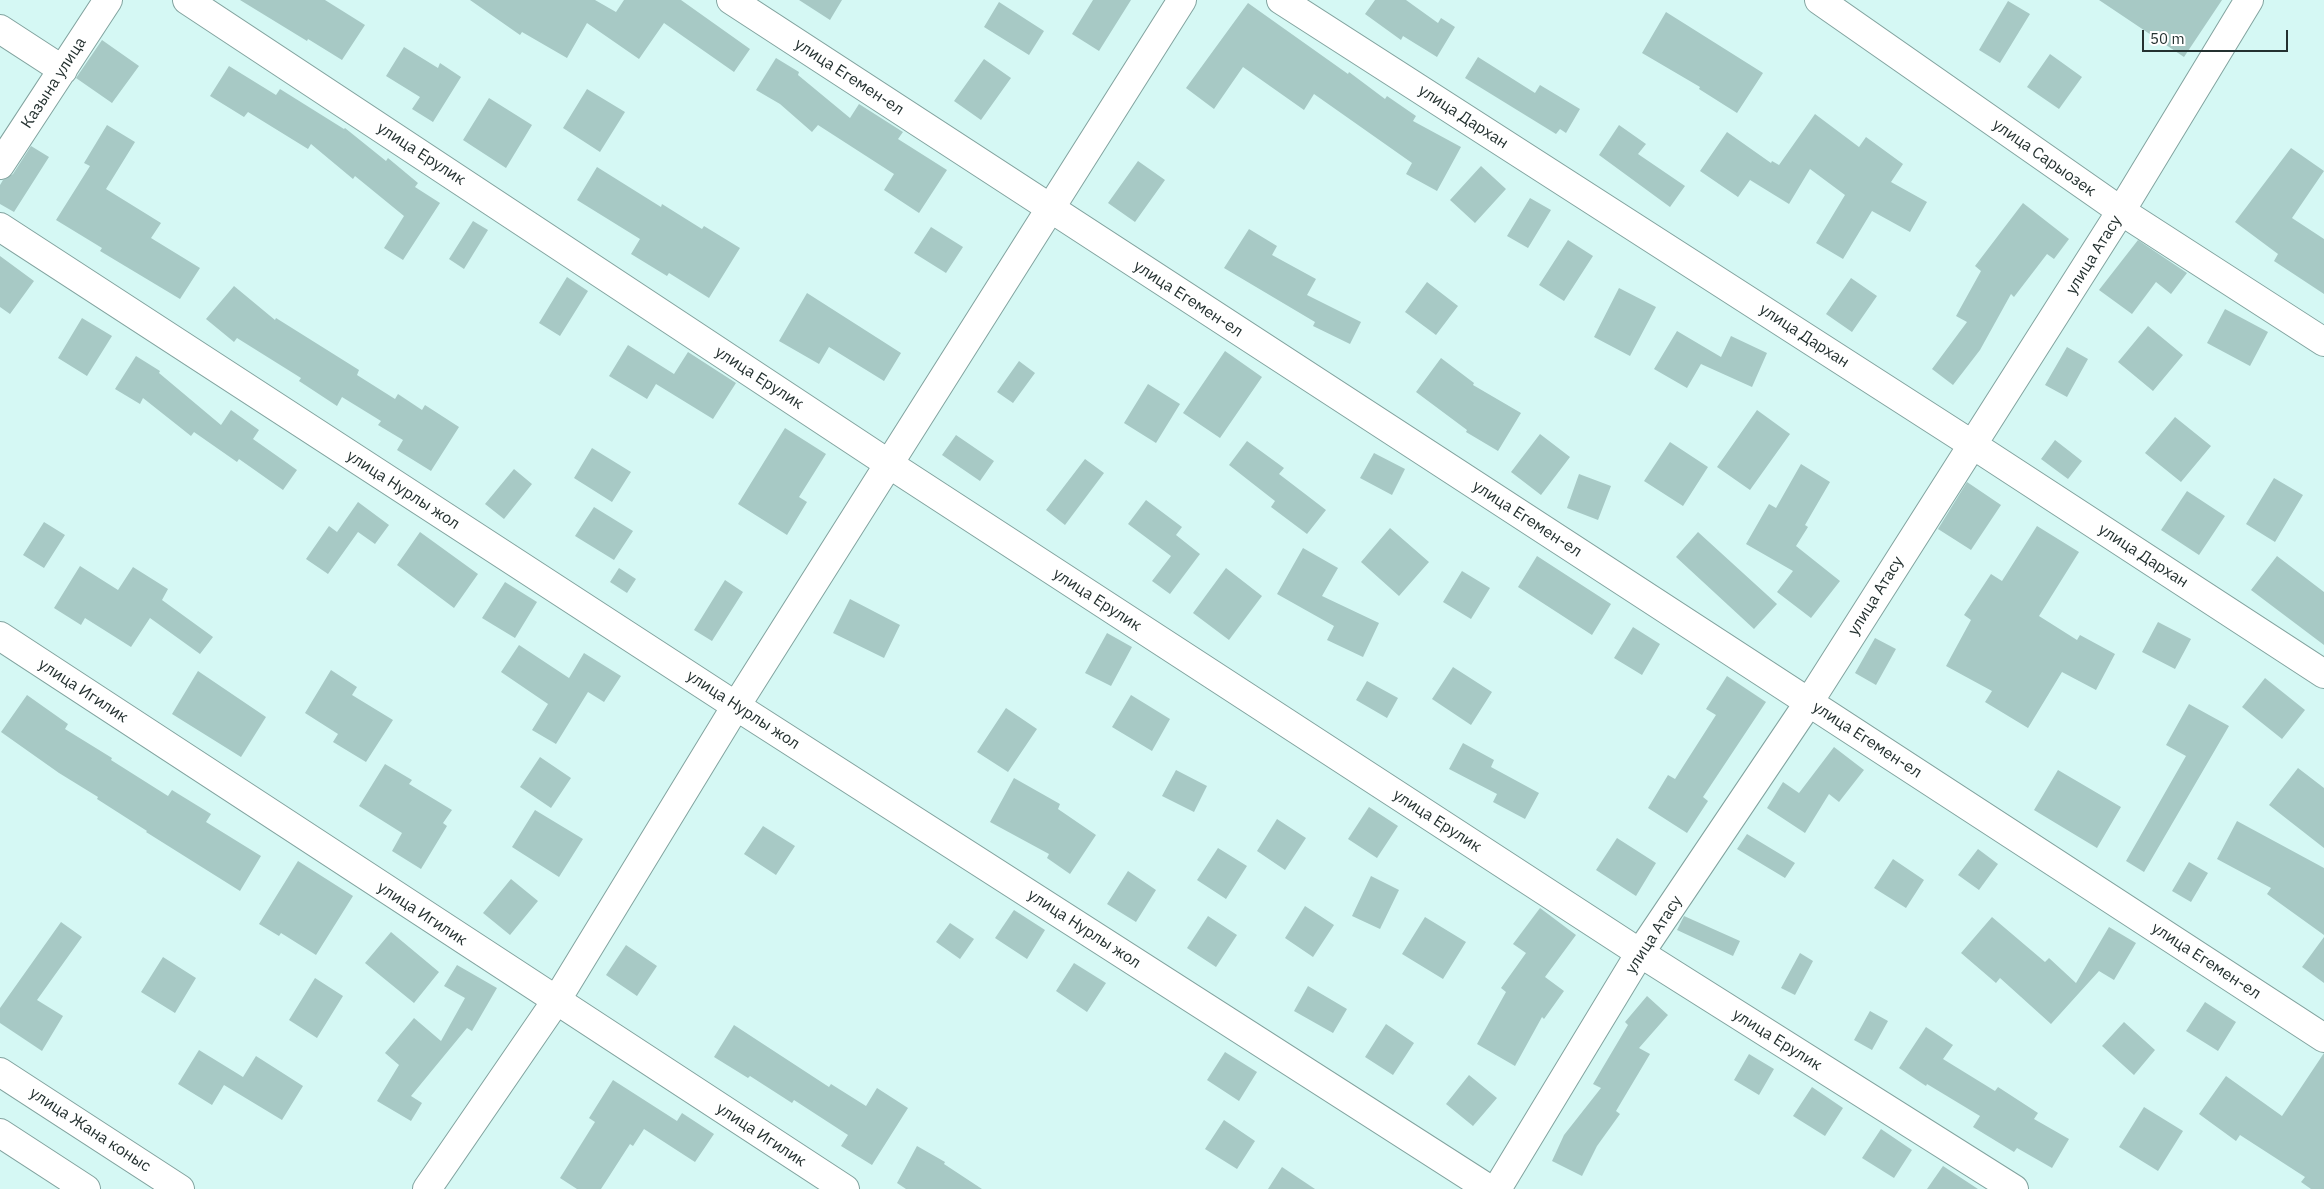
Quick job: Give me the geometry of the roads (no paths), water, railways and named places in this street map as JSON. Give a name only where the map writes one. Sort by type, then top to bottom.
[{"type":"street","name":"Казына улица","points":[[0,165],[108,0]]},
{"type":"street","name":"улица Ерулик","points":[[187,0],[889,464],[1640,953],[2014,1189]]},
{"type":"street","name":"улица Егемен-ел","points":[[731,0],[2324,1038]]},
{"type":"street","points":[[427,1189],[556,1001],[736,706],[1048,208],[1182,0]]},
{"type":"street","name":"улица Дархан","points":[[1282,0],[1973,444],[2324,674]]},
{"type":"street","name":"улица Сарыозек","points":[[1819,0],[2121,211],[2324,342]]},
{"type":"street","name":"улица Атасу","points":[[1498,1189],[1640,953],[1809,702],[2121,211],[2250,0]]},
{"type":"street","points":[[0,29],[62,70]]},
{"type":"street","name":"улица Нурлы жол","points":[[0,227],[736,706],[1489,1189]]},
{"type":"street","name":"улица Игилик","points":[[0,636],[845,1189]]},
{"type":"street","name":"улица Жана коныс","points":[[0,1072],[180,1189]]},
{"type":"street","points":[[0,1133],[86,1189]]}]
